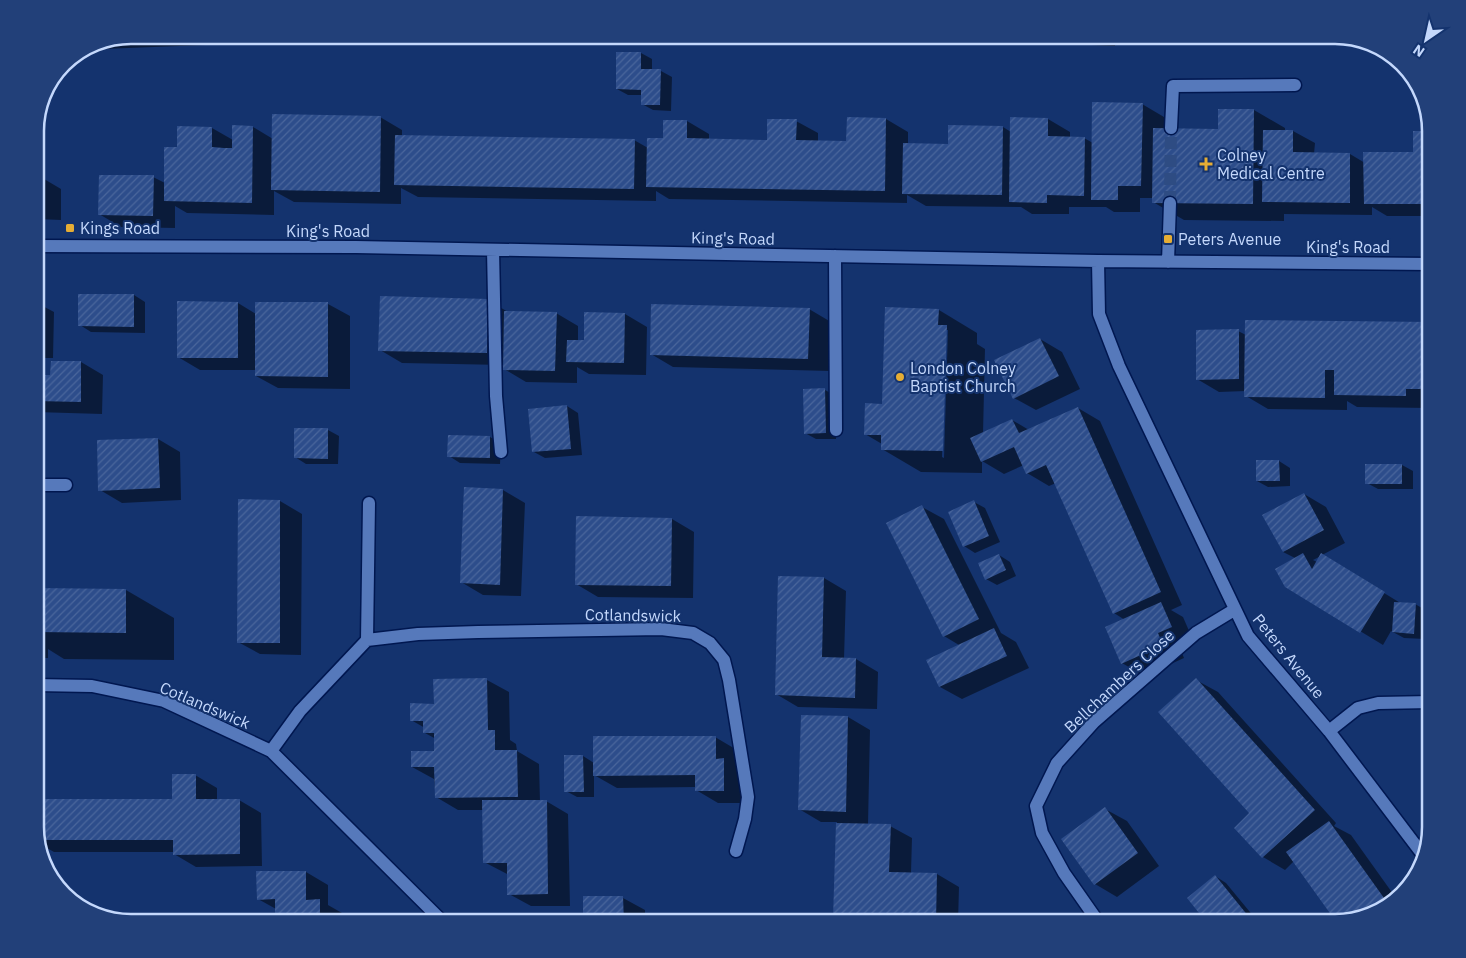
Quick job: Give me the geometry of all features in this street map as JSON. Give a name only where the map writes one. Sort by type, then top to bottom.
[{"type":"street","points":[[1171,128],[1173,86],[1295,85]]},
{"type":"street","points":[[1168,262],[1170,203]]},
{"type":"street","name":"King's Road","points":[[44,246],[356,247],[1098,261],[1422,264]]},
{"type":"street","points":[[493,250],[496,396],[501,452]]},
{"type":"street","points":[[835,256],[836,430]]},
{"type":"street","name":"Peters Avenue","points":[[1098,261],[1099,314],[1119,366],[1248,636],[1329,731],[1419,850]]},
{"type":"street","points":[[44,485],[66,485]]},
{"type":"street","points":[[270,751],[300,711],[367,640],[368,503]]},
{"type":"street","name":"Bellchambers Close","points":[[1093,914],[1064,873],[1042,833],[1036,806],[1057,763],[1094,722],[1196,633],[1234,610]]},
{"type":"street","name":"Cotlandswick","points":[[367,640],[418,634],[478,632],[661,629],[693,633],[710,643],[724,660],[729,680],[748,797],[745,819],[736,851]]},
{"type":"street","name":"Cotlandswick","points":[[44,685],[92,686],[164,701],[270,751],[435,914]]},
{"type":"street","points":[[1329,731],[1358,708],[1378,703],[1422,702]]},
{"type":"building","points":[[616,52],[641,52],[641,69],[661,69],[660,105],[641,105],[641,90],[616,89]]},
{"type":"building","points":[[1092,102],[1143,103],[1141,186],[1118,186],[1118,200],[1091,200]]},
{"type":"building","points":[[1218,109],[1254,109],[1253,204],[1152,203],[1153,128],[1218,129]]},
{"type":"building","points":[[272,114],[381,116],[380,192],[271,190]]},
{"type":"building","points":[[847,117],[886,118],[885,191],[646,187],[647,138],[663,138],[663,120],[687,120],[687,138],[767,140],[767,119],[797,119],[796,140],[846,141]]},
{"type":"building","points":[[1010,117],[1048,118],[1048,136],[1085,137],[1084,196],[1047,195],[1047,203],[1009,202]]},
{"type":"building","points":[[232,125],[253,126],[252,203],[164,201],[164,147],[177,147],[177,126],[212,127],[212,147],[232,148]]},
{"type":"building","points":[[948,125],[1003,126],[1002,195],[902,194],[903,143],[948,144]]},
{"type":"building","points":[[1263,130],[1293,130],[1293,152],[1350,153],[1350,203],[1262,202]]},
{"type":"building","points":[[1413,131],[1422,131],[1422,204],[1364,204],[1363,152],[1413,152]]},
{"type":"building","points":[[395,135],[635,139],[634,189],[394,185]]},
{"type":"building","points":[[99,175],[154,175],[153,216],[98,215]]},
{"type":"building","points":[[78,294],[134,294],[134,327],[78,326]]},
{"type":"building","points":[[380,296],[488,299],[487,353],[378,351]]},
{"type":"building","points":[[177,301],[238,302],[238,358],[177,358]]},
{"type":"building","points":[[255,302],[328,302],[328,377],[255,376]]},
{"type":"building","points":[[651,304],[810,308],[808,359],[650,355]]},
{"type":"building","points":[[885,307],[939,309],[938,325],[947,325],[943,451],[881,450],[881,435],[864,435],[865,403],[882,404]]},
{"type":"building","points":[[504,311],[557,312],[555,371],[503,370]]},
{"type":"building","points":[[584,312],[625,313],[624,363],[566,362],[567,340],[584,340]]},
{"type":"building","points":[[1245,320],[1422,322],[1422,389],[1406,389],[1406,396],[1334,395],[1334,370],[1325,370],[1325,398],[1244,397]]},
{"type":"building","points":[[1239,329],[1239,379],[1196,380],[1196,330]]},
{"type":"building","points":[[1040,338],[1059,376],[1013,399],[994,360]]},
{"type":"building","points":[[51,361],[81,361],[81,402],[44,401],[44,375],[50,375]]},
{"type":"building","points":[[825,388],[826,433],[804,434],[803,389]]},
{"type":"building","points":[[567,405],[571,449],[532,452],[528,409]]},
{"type":"building","points":[[1078,407],[1161,592],[1113,614],[1046,465],[1026,474],[1014,447],[981,462],[970,438],[1012,419],[1019,433]]},
{"type":"building","points":[[294,428],[328,428],[328,459],[294,458]]},
{"type":"building","points":[[448,435],[490,436],[490,458],[447,457]]},
{"type":"building","points":[[158,438],[160,488],[98,491],[97,440]]},
{"type":"building","points":[[1256,460],[1279,460],[1280,481],[1256,481]]},
{"type":"building","points":[[1365,464],[1402,464],[1402,484],[1365,484]]},
{"type":"building","points":[[464,487],[503,489],[500,585],[460,583]]},
{"type":"building","points":[[1304,493],[1324,530],[1283,552],[1262,515]]},
{"type":"building","points":[[238,499],[280,500],[280,643],[237,643]]},
{"type":"building","points":[[974,500],[989,536],[963,547],[948,512]]},
{"type":"building","points":[[922,505],[979,619],[943,637],[886,523]]},
{"type":"building","points":[[576,516],[672,518],[671,586],[575,585]]},
{"type":"building","points":[[1303,553],[1312,569],[1321,553],[1385,592],[1360,633],[1285,587],[1275,569]]},
{"type":"building","points":[[999,554],[1006,570],[985,580],[978,563]]},
{"type":"building","points":[[778,576],[824,577],[822,657],[856,658],[855,698],[775,695]]},
{"type":"building","points":[[1421,585],[1422,585],[1422,634]]},
{"type":"building","points":[[44,588],[126,589],[126,633],[44,632]]},
{"type":"building","points":[[1161,602],[1172,627],[1158,633],[1163,645],[1121,664],[1105,627]]},
{"type":"building","points":[[1394,602],[1416,603],[1414,634],[1392,632]]},
{"type":"building","points":[[994,628],[1007,656],[939,687],[926,660]]},
{"type":"building","points":[[487,678],[488,730],[495,730],[495,750],[517,750],[518,797],[435,798],[434,767],[411,767],[411,751],[434,751],[434,733],[423,733],[423,721],[410,721],[410,703],[434,704],[433,679]]},
{"type":"building","points":[[1196,678],[1315,810],[1262,858],[1234,828],[1249,813],[1158,712]]},
{"type":"building","points":[[801,715],[848,716],[846,812],[798,810]]},
{"type":"building","points":[[593,736],[716,736],[716,759],[724,758],[724,791],[695,791],[695,775],[593,776]]},
{"type":"building","points":[[564,755],[583,755],[584,792],[564,792]]},
{"type":"building","points":[[172,774],[196,774],[196,799],[240,799],[240,854],[173,855],[173,840],[45,840],[44,799],[172,799]]},
{"type":"building","points":[[482,800],[547,800],[548,894],[507,895],[507,863],[483,863]]},
{"type":"building","points":[[1105,807],[1138,853],[1094,885],[1061,839]]},
{"type":"building","points":[[1329,821],[1385,899],[1369,908],[1347,914],[1331,914],[1286,852]]},
{"type":"building","points":[[836,823],[891,824],[889,872],[937,873],[936,914],[833,914]]},
{"type":"building","points":[[256,871],[306,871],[306,900],[320,899],[320,914],[275,914],[275,899],[257,900]]},
{"type":"building","points":[[1215,875],[1247,914],[1200,914],[1187,898]]},
{"type":"building","points":[[583,896],[623,896],[624,914],[583,914]]},
{"type":"tunnel","points":[[1170,203],[1171,128]]},
{"type":"place","name":"Colney Medical Centre","points":[[1206,164]]},
{"type":"place","name":"Kings Road","points":[[70,228]]},
{"type":"place","name":"Peters Avenue","points":[[1168,239]]},
{"type":"place","name":"London Colney Baptist Church","points":[[900,377]]}]
